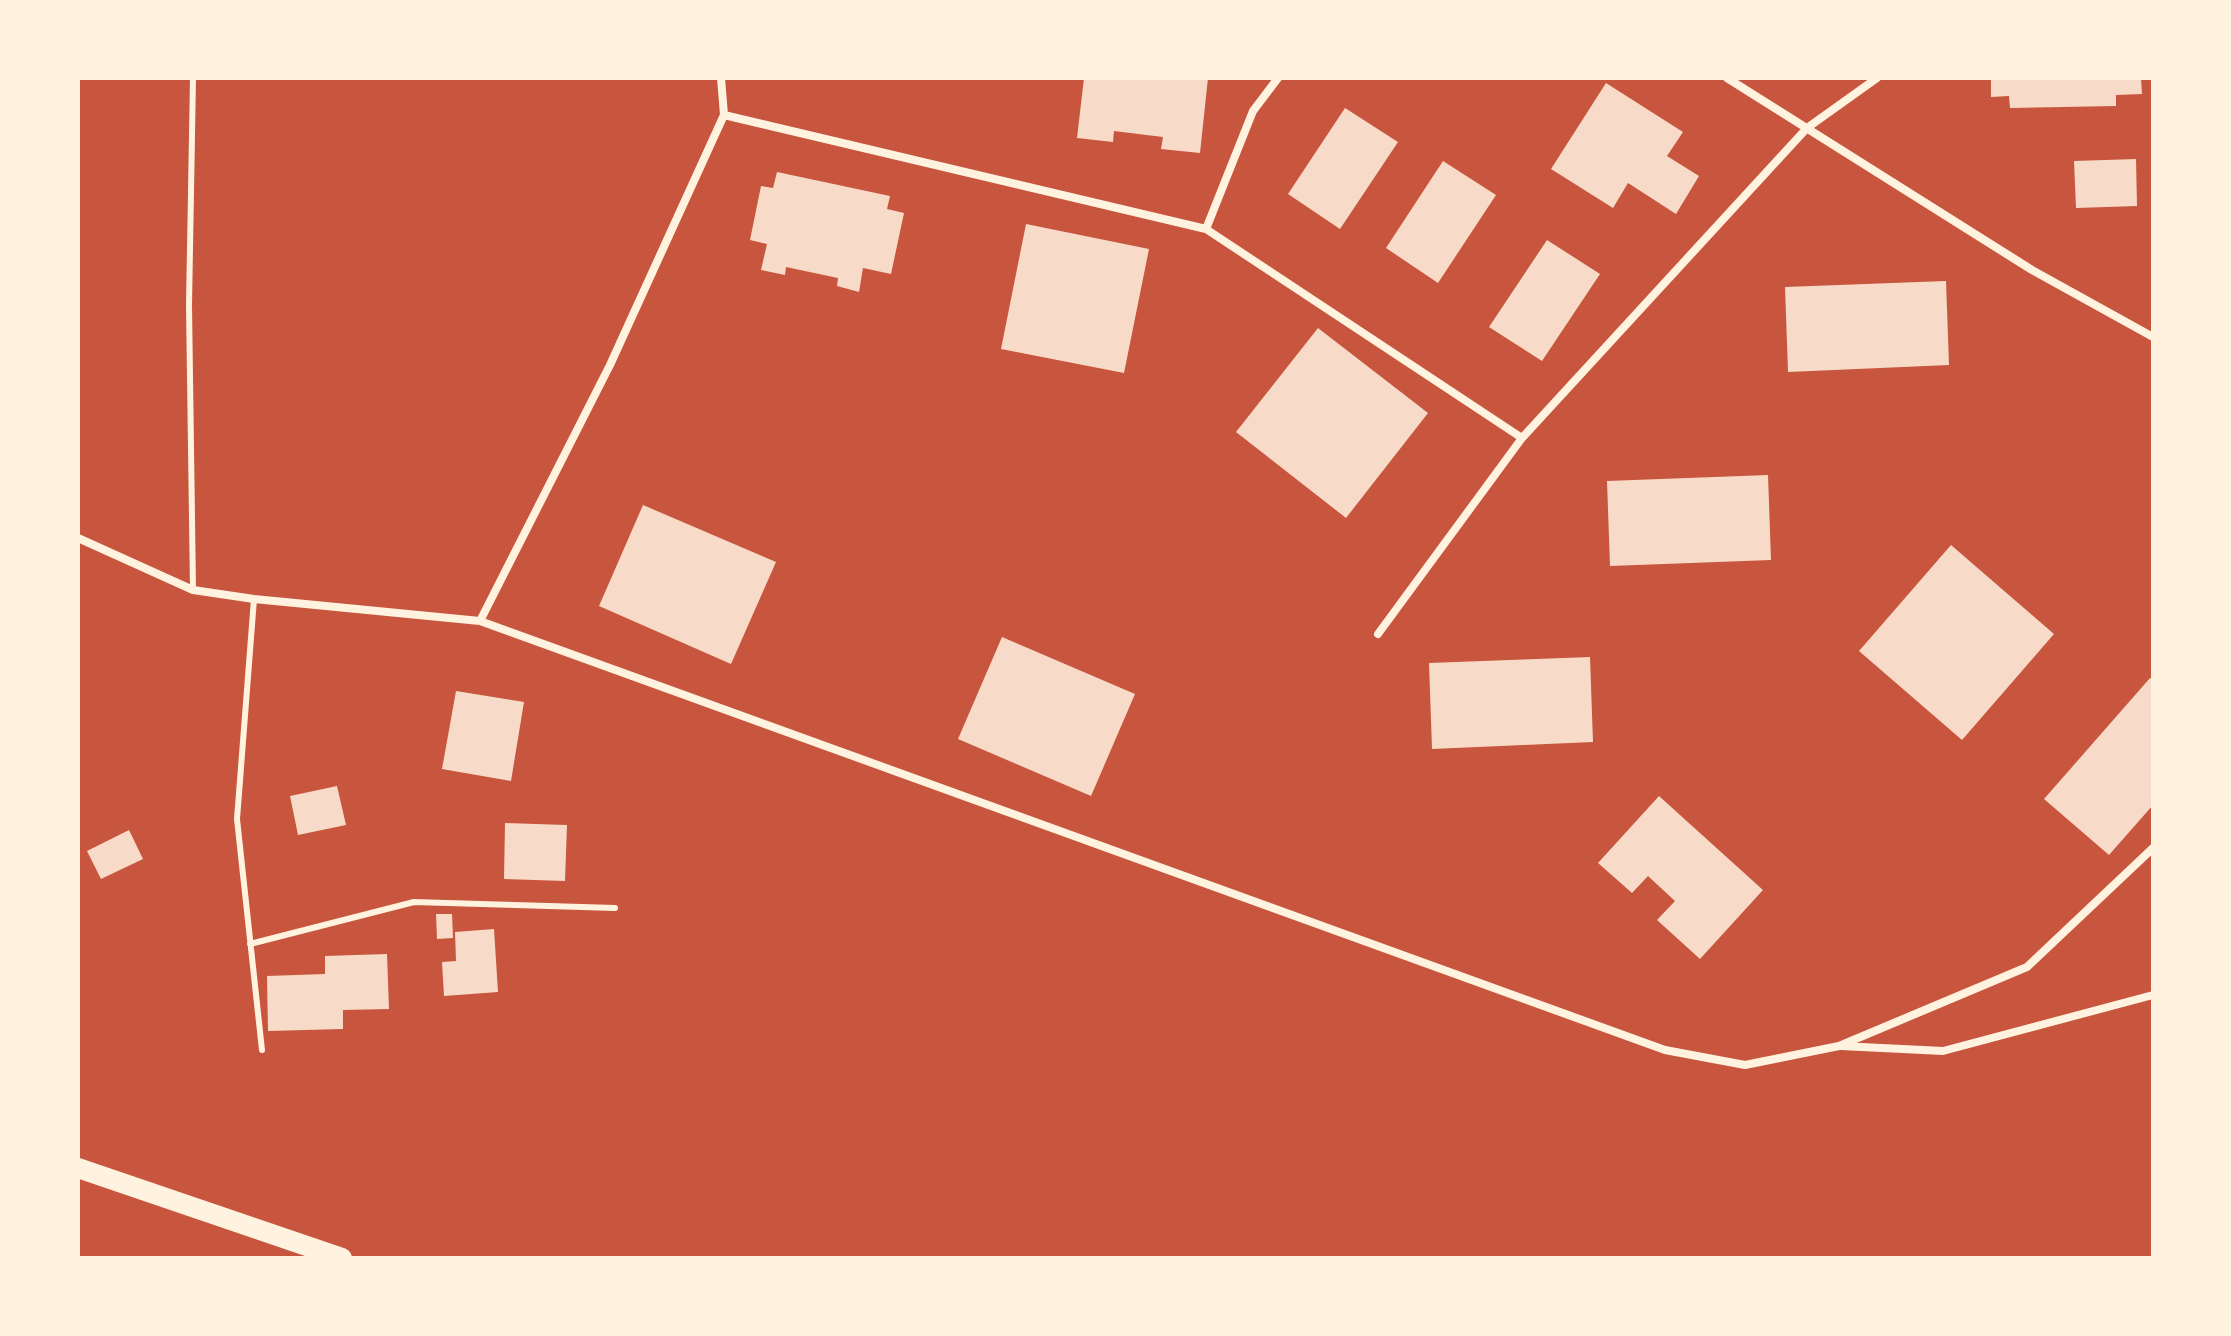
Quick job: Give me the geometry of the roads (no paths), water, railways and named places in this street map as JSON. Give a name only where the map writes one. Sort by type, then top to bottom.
[{"type":"main road","points":[[78,1168],[342,1258]]},
{"type":"street","points":[[480,621],[610,365],[724,115],[721,78]]},
{"type":"street","points":[[1206,229],[1253,111],[1278,78]]},
{"type":"street","points":[[1727,78],[2032,270],[2153,337]]},
{"type":"street","points":[[1378,634],[1522,438],[1807,128],[1877,78]]},
{"type":"street","points":[[724,115],[1206,229],[1522,438]]},
{"type":"street","points":[[78,538],[193,590],[480,621],[1665,1050],[1745,1065],[1839,1046],[2027,967],[2153,848]]},
{"type":"street","points":[[1839,1046],[1943,1051],[2153,995]]},
{"type":"lane","points":[[193,78],[189,305],[193,590]]},
{"type":"lane","points":[[254,599],[237,819],[262,1050]]},
{"type":"lane","points":[[250,944],[414,902],[615,908]]}]
